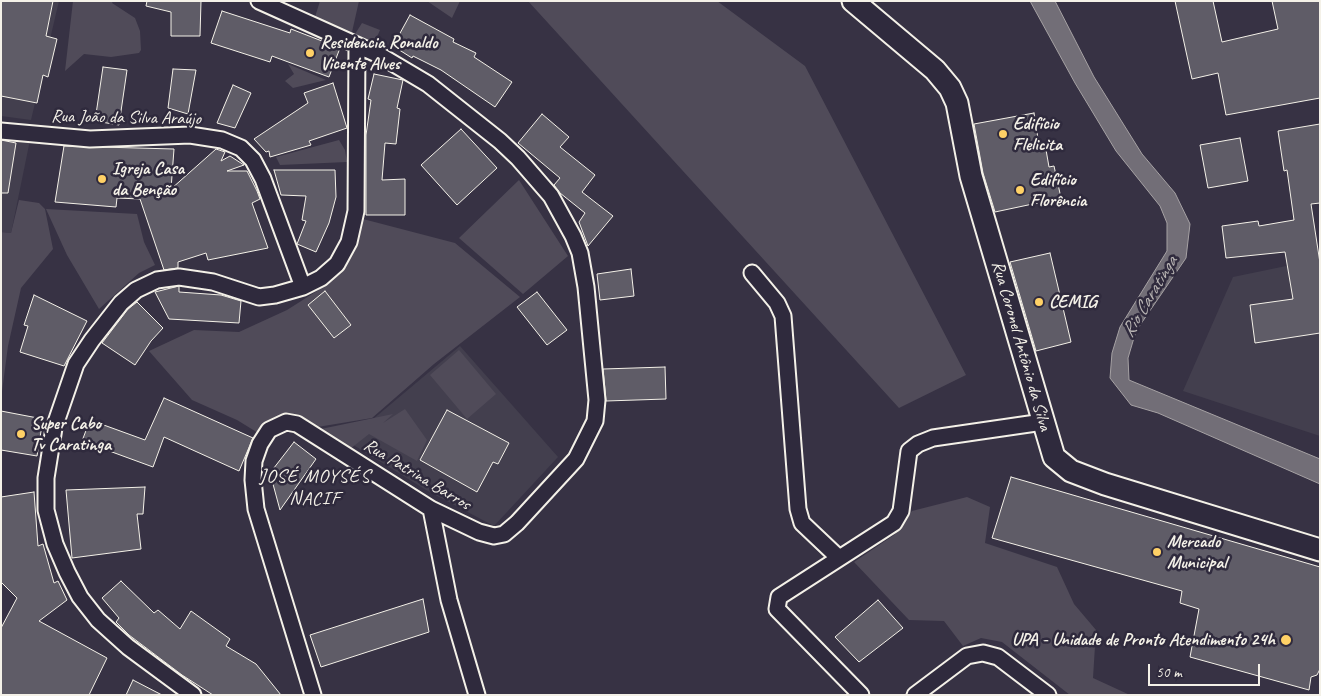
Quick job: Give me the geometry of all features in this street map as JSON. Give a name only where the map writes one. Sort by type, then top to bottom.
[{"type":"main road","name":"Rua Coronel Antônio da Silva","points":[[853,1],[935,70],[950,88],[957,103],[971,176],[1054,456],[1071,471],[1320,550]]},
{"type":"street","points":[[193,695],[159,671],[98,620],[80,597],[55,544],[46,510],[46,478],[54,428],[76,364],[121,303],[136,290],[157,280],[178,277],[213,282],[259,297],[275,295],[303,287],[321,278],[337,264],[349,242],[356,211],[357,45],[259,1]]},
{"type":"street","name":"Rua Patrina Barros","points":[[313,695],[256,509],[253,480],[254,461],[260,444],[269,430],[286,422],[297,424],[432,509],[479,532],[494,536],[504,534],[517,523],[576,459],[595,421],[597,400],[586,287],[580,253],[573,236],[550,196],[518,158],[428,84],[392,62],[357,45]]},
{"type":"street","name":"Rua João da Silva Araújo","points":[[1,131],[90,139],[190,135],[222,140],[241,148],[253,160],[263,179],[303,287]]},
{"type":"street","points":[[752,273],[777,303],[782,316],[798,508],[802,522],[839,558]]},
{"type":"street","points":[[860,695],[777,609],[779,598],[894,523],[902,511],[909,451],[918,444],[933,438],[1043,422]]},
{"type":"street","points":[[432,509],[449,600],[477,695]]},
{"type":"street","points":[[915,695],[967,656],[983,654],[998,656],[1048,695]]},
{"type":"shaded area","points":[[1,1],[59,1],[31,120],[1,116]]},
{"type":"shaded area","points":[[73,1],[113,1],[112,3],[135,18],[140,31],[141,50],[139,53],[111,57],[84,54],[65,71]]},
{"type":"shaded area","points":[[320,1],[359,1],[352,32],[315,17]]},
{"type":"shaded area","points":[[427,1],[460,1],[452,18]]},
{"type":"shaded area","points":[[528,1],[717,1],[805,66],[966,375],[899,408]]},
{"type":"shaded area","points":[[362,23],[380,30],[370,53],[350,42]]},
{"type":"shaded area","points":[[288,64],[326,80],[293,88],[285,81],[294,74]]},
{"type":"shaded area","points":[[1,135],[30,140],[11,233],[1,232]]},
{"type":"shaded area","points":[[339,140],[345,150],[347,162],[280,165],[276,157]]},
{"type":"shaded area","points":[[519,180],[568,256],[523,294],[459,238]]},
{"type":"shaded area","points":[[19,200],[39,203],[45,209],[53,249],[21,288],[8,346],[1,399],[1,232],[11,233]]},
{"type":"shaded area","points":[[46,209],[137,214],[144,242],[155,265],[139,273],[99,309],[67,255]]},
{"type":"shaded area","points":[[363,219],[455,243],[520,297],[434,364],[372,418],[263,436],[237,420],[192,400],[149,351],[194,330],[239,332],[287,310],[317,291],[346,267]]},
{"type":"shaded area","points":[[1320,259],[1320,436],[1183,391],[1233,277]]},
{"type":"shaded area","points":[[460,346],[558,457],[494,526],[426,490],[347,441]]},
{"type":"shaded area","points":[[459,350],[496,394],[467,419],[430,375]]},
{"type":"shaded area","points":[[405,409],[427,440],[417,461],[369,434],[350,449],[316,430],[393,414],[383,423]]},
{"type":"shaded area","points":[[967,497],[990,507],[985,543],[1057,567],[1074,604],[1096,630],[1093,678],[1130,695],[1070,695],[1002,642],[981,638],[963,646],[944,621],[909,620],[854,562],[894,535],[912,511]]},
{"type":"water","name":"Rio Caratinga","points":[[1030,1],[1055,1],[1094,77],[1142,154],[1175,193],[1190,224],[1186,258],[1136,331],[1128,358],[1129,380],[1320,459],[1320,484],[1158,413],[1131,405],[1110,378],[1112,353],[1120,327],[1167,251],[1167,223],[1160,206],[1116,151],[1075,83]]},
{"type":"building","points":[[1,1],[53,1],[46,36],[57,39],[48,77],[43,75],[37,103],[1,96]]},
{"type":"building","points":[[147,1],[201,1],[200,36],[171,36],[171,12],[146,6]]},
{"type":"building","points":[[1175,1],[1213,1],[1222,42],[1278,29],[1272,1],[1320,1],[1320,98],[1226,115],[1218,73],[1192,79]]},
{"type":"building","points":[[222,11],[290,33],[291,29],[340,48],[329,77],[272,56],[270,62],[211,43]]},
{"type":"building","points":[[410,15],[454,39],[453,42],[476,53],[474,57],[512,82],[495,107],[441,70],[413,56],[412,58],[393,46]]},
{"type":"building","points":[[103,67],[127,70],[119,125],[95,121]]},
{"type":"building","points":[[173,69],[196,70],[188,114],[168,108]]},
{"type":"building","points":[[374,74],[403,80],[397,108],[400,109],[396,144],[385,143],[382,180],[405,179],[405,215],[366,215],[366,135],[371,100],[368,99]]},
{"type":"building","points":[[333,83],[347,128],[309,141],[311,145],[270,157],[269,151],[266,152],[254,139],[308,103],[304,93]]},
{"type":"building","points":[[233,85],[251,93],[235,128],[217,123]]},
{"type":"building","points":[[1034,113],[1039,145],[1045,144],[1049,167],[1054,166],[1061,198],[995,212],[983,173],[974,124]]},
{"type":"building","points":[[542,114],[569,137],[560,147],[595,175],[582,192],[613,216],[588,246],[579,222],[585,213],[560,193],[554,185],[560,178],[518,143]]},
{"type":"building","points":[[1320,124],[1320,203],[1311,204],[1320,263],[1320,333],[1255,343],[1250,305],[1293,299],[1285,252],[1226,258],[1222,226],[1258,221],[1259,226],[1294,220],[1287,170],[1284,171],[1278,131]]},
{"type":"building","points":[[461,129],[497,168],[457,205],[421,165]]},
{"type":"building","points":[[1240,138],[1248,181],[1208,188],[1200,145]]},
{"type":"building","points":[[1,140],[16,143],[8,193],[1,193]]},
{"type":"building","points":[[64,146],[174,149],[171,189],[216,149],[225,152],[221,161],[230,156],[244,165],[227,171],[247,171],[257,191],[260,199],[252,203],[268,248],[208,260],[206,253],[178,262],[178,268],[164,270],[140,199],[117,198],[116,207],[55,202]]},
{"type":"building","points":[[274,170],[335,170],[336,197],[329,223],[316,252],[297,244],[306,221],[302,220],[306,196],[281,195]]},
{"type":"building","name":"CEMIG","points":[[1050,253],[1071,342],[1036,351],[1010,262]]},
{"type":"building","points":[[631,269],[634,296],[600,300],[597,274]]},
{"type":"building","points":[[179,286],[179,292],[221,295],[241,301],[239,323],[169,319],[155,292]]},
{"type":"building","points":[[325,291],[351,325],[334,338],[308,305]]},
{"type":"building","points":[[537,292],[567,330],[547,345],[517,307]]},
{"type":"building","points":[[34,295],[87,321],[64,366],[20,352],[28,326],[24,325]]},
{"type":"building","points":[[137,302],[163,328],[151,341],[135,365],[102,343],[128,309]]},
{"type":"building","points":[[665,367],[666,399],[606,401],[603,369]]},
{"type":"building","points":[[164,398],[253,438],[239,471],[164,437],[153,467],[82,441],[90,420],[145,440]]},
{"type":"building","points":[[447,410],[509,443],[498,464],[493,462],[477,492],[420,460]]},
{"type":"building","name":"Super Cabo Tv Caratinga","points":[[1,411],[43,419],[37,456],[1,450]]},
{"type":"building","points":[[294,442],[316,459],[280,510],[270,473]]},
{"type":"building","name":"Mercado Municipal","points":[[1011,477],[1320,567],[1320,669],[1317,675],[1311,677],[1309,690],[1190,657],[1199,609],[1180,603],[1182,591],[992,538]]},
{"type":"building","points":[[145,487],[143,514],[137,514],[141,549],[72,558],[66,490]]},
{"type":"building","points":[[34,492],[38,546],[43,544],[54,583],[58,581],[67,600],[39,621],[107,658],[89,695],[1,695],[1,628],[17,598],[1,582],[1,497]]},
{"type":"building","points":[[121,581],[154,613],[158,610],[180,629],[191,611],[230,639],[226,646],[256,664],[281,695],[213,695],[182,675],[129,635],[116,622],[119,618],[102,598]]},
{"type":"building","points":[[423,599],[429,632],[321,667],[310,635]]},
{"type":"building","points":[[878,600],[903,628],[859,662],[835,637]]},
{"type":"building","points":[[133,680],[162,695],[126,695]]},
{"type":"place","name":"Residencia Ronaldo Vicente Alves","points":[[310,53]]},
{"type":"place","name":"Edifício Flelicita","points":[[1003,134]]},
{"type":"place","name":"Igreja Casa da Benção","points":[[102,179]]},
{"type":"place","name":"Edifício Florência","points":[[1020,190]]},
{"type":"place","name":"CEMIG","points":[[1039,302]]},
{"type":"place","name":"Super Cabo Tv Caratinga","points":[[21,434]]},
{"type":"place","name":"Mercado Municipal","points":[[1157,552]]},
{"type":"place","name":"UPA - Unidade de Pronto Atendimento 24h","points":[[1286,640]]},
{"type":"district","name":"JOSÉ MOYSÉS NACIF","points":[[315,488]]}]
